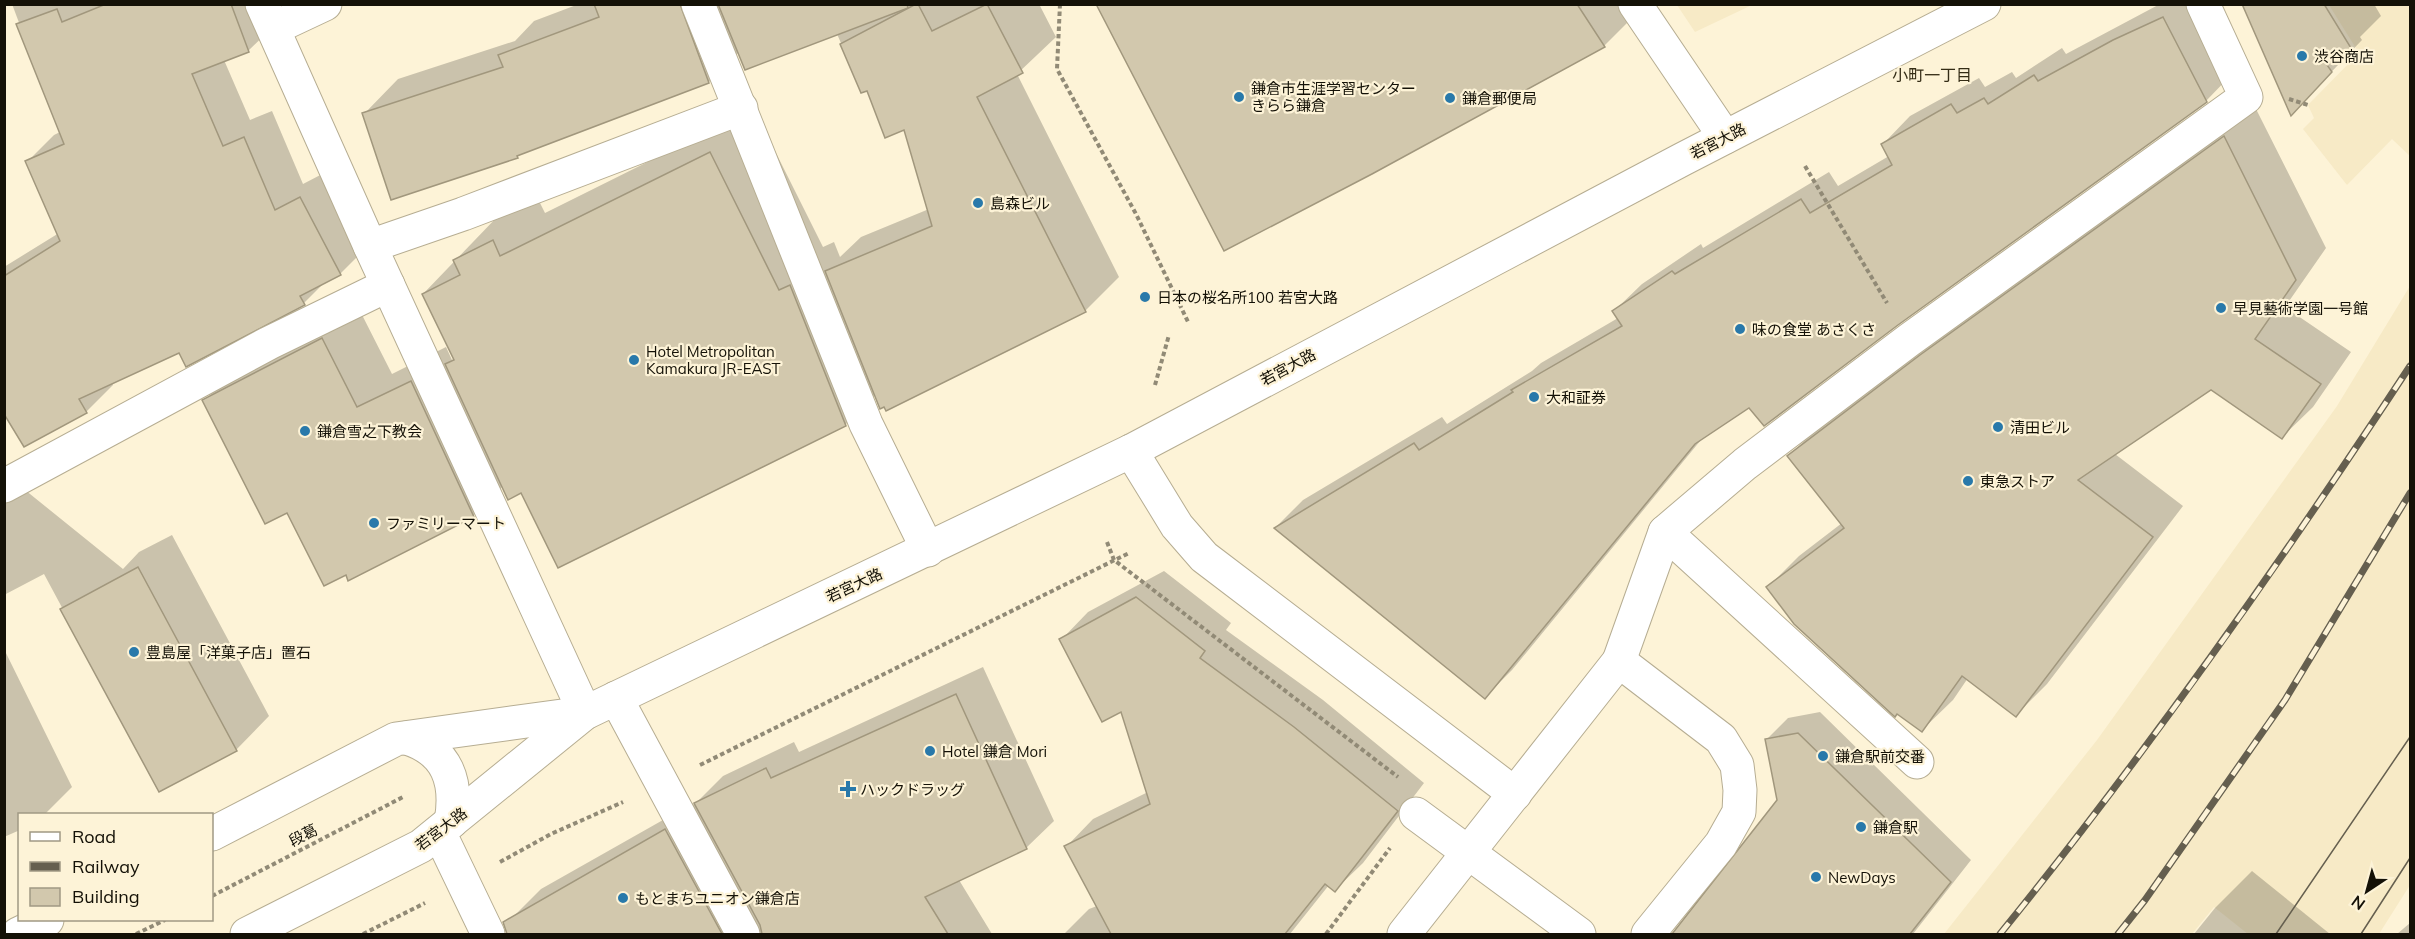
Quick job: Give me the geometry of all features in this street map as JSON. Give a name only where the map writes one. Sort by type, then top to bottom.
[{"type":"street","points":[[326,4],[268,16],[370,246],[585,713]]},
{"type":"street","points":[[698,4],[866,424],[928,550]]},
{"type":"street","points":[[1635,4],[1725,137]]},
{"type":"street","name":"若宮大路","points":[[247,934],[421,846],[585,713],[1131,451],[1725,137],[1984,4]]},
{"type":"street","points":[[1404,934],[1619,661],[1665,532],[1745,464],[1910,340],[2246,97],[2203,4]]},
{"type":"street","points":[[370,246],[463,214],[741,108]]},
{"type":"street","points":[[4,486],[269,343],[388,285]]},
{"type":"street","points":[[1131,451],[1178,526],[1204,557],[1515,794]]},
{"type":"street","points":[[1665,532],[1917,762]]},
{"type":"street","points":[[1619,661],[1721,739],[1737,765],[1740,790],[1739,812],[1720,844],[1648,934]]},
{"type":"street","points":[[616,698],[743,934]]},
{"type":"street","name":"若宮大路","points":[[213,833],[388,743],[407,738],[585,713]]},
{"type":"street","points":[[407,738],[424,744],[452,780],[455,800],[445,827],[463,883],[488,934]]},
{"type":"street","points":[[1416,814],[1579,934]]},
{"type":"street","points":[[18,934],[45,921]]},
{"type":"path","points":[[1060,4],[1057,69],[1136,214],[1189,324]]},
{"type":"path","points":[[1804,166],[1910,340]]},
{"type":"path","points":[[1155,386],[1169,335]]},
{"type":"path","points":[[1107,542],[1114,560],[1404,782],[1416,814],[1326,934]]},
{"type":"path","points":[[363,934],[552,834],[662,784],[1129,553]]},
{"type":"path","name":"段葛","points":[[213,895],[405,796]]},
{"type":"path","points":[[136,934],[163,921]]},
{"type":"shaded area","points":[[1677,5],[1752,5],[1695,32]]},
{"type":"shaded area","points":[[2329,5],[2410,5],[2410,156],[2392,139],[2347,185],[2303,129],[2314,118],[2308,105],[2359,53]]},
{"type":"shaded area","points":[[2410,286],[2410,885],[2379,934],[2248,934],[2214,907],[2192,934],[1944,934],[2097,740],[2337,406]]},
{"type":"building","points":[[106,4],[231,4],[249,52],[192,74],[223,146],[244,137],[275,210],[300,197],[341,275],[300,296],[305,305],[186,367],[179,353],[79,399],[87,413],[24,447],[4,414],[4,276],[60,241],[25,161],[64,144],[16,24],[57,9],[62,22]]},
{"type":"building","points":[[594,4],[680,4],[709,83],[517,156],[518,158],[391,200],[362,113],[503,67],[498,55],[599,17]]},
{"type":"building","points":[[718,4],[907,4],[908,8],[745,70]]},
{"type":"building","points":[[916,4],[932,31],[987,4],[1023,73],[977,97],[1086,312],[886,411],[884,407],[880,409],[825,271],[932,226],[904,130],[885,138],[867,91],[861,93],[840,44]]},
{"type":"building","points":[[1096,4],[1577,4],[1605,47],[1372,174],[1224,251]]},
{"type":"building","name":"渋谷商店","points":[[2242,4],[2324,4],[2351,48],[2327,65],[2332,72],[2291,116]]},
{"type":"building","points":[[2163,17],[2207,102],[1898,325],[1764,426],[1749,408],[1695,444],[1485,699],[1274,528],[1414,443],[1419,450],[1513,392],[1511,390],[1622,326],[1612,311],[1672,271],[1675,274],[1801,199],[1810,213],[1892,165],[1881,144],[1951,104],[1957,113],[1984,98],[1988,104],[2034,75],[2038,81],[2113,40]]},
{"type":"building","points":[[2224,136],[2296,280],[2255,339],[2321,384],[2282,439],[2211,390],[2078,480],[2153,537],[2016,717],[1962,676],[1922,732],[1897,714],[1895,717],[1794,624],[1766,587],[1844,528],[1787,456],[1920,355]]},
{"type":"building","name":"Hotel Metropolitan Kamakura JR-EAST","points":[[710,152],[779,290],[790,285],[846,426],[558,568],[521,493],[508,500],[445,364],[454,360],[422,294],[460,275],[453,260],[493,240],[500,256]]},
{"type":"building","points":[[322,338],[357,407],[411,381],[474,517],[348,581],[346,575],[324,586],[287,513],[265,524],[202,400]]},
{"type":"building","name":"豊島屋「洋菓子店」置石","points":[[138,567],[237,751],[159,792],[60,609]]},
{"type":"building","points":[[1136,597],[1205,651],[1200,658],[1294,727],[1398,811],[1335,892],[1325,884],[1285,934],[1111,934],[1064,846],[1150,804],[1121,712],[1102,722],[1059,639]]},
{"type":"building","points":[[956,694],[1027,849],[925,897],[948,934],[762,934],[760,925],[694,803],[766,768],[771,778]]},
{"type":"building","name":"鎌倉駅","points":[[1798,733],[1951,882],[1910,934],[1672,934],[1777,800],[1765,739]]},
{"type":"building","points":[[665,829],[722,934],[507,934],[503,922]]},
{"type":"tram line","points":[[2276,934],[2410,737]]},
{"type":"tram line","points":[[2361,934],[2410,858]]},
{"type":"railway","points":[[2000,934],[2055,866],[2161,726],[2313,512],[2410,366]]},
{"type":"railway","points":[[2118,934],[2145,900],[2285,700],[2410,493]]},
{"type":"place","name":"渋谷商店","points":[[2302,56]]},
{"type":"place","name":"鎌倉市生涯学習センター きらら鎌倉","points":[[1239,97]]},
{"type":"place","name":"鎌倉郵便局","points":[[1450,98]]},
{"type":"place","name":"島森ビル","points":[[978,203]]},
{"type":"place","name":"日本の桜名所100 若宮大路","points":[[1145,297]]},
{"type":"place","name":"早見藝術学園一号館","points":[[2221,308]]},
{"type":"place","name":"味の食堂 あさくさ","points":[[1740,329]]},
{"type":"place","name":"Hotel Metropolitan Kamakura JR-EAST","points":[[634,360]]},
{"type":"place","name":"大和証券","points":[[1534,397]]},
{"type":"place","name":"清田ビル","points":[[1998,427]]},
{"type":"place","name":"鎌倉雪之下教会","points":[[305,431]]},
{"type":"place","name":"東急ストア","points":[[1968,481]]},
{"type":"place","name":"ファミリーマート","points":[[374,523]]},
{"type":"place","name":"豊島屋「洋菓子店」置石","points":[[134,652]]},
{"type":"place","name":"Hotel 鎌倉 Mori","points":[[930,751]]},
{"type":"place","name":"鎌倉駅前交番","points":[[1823,756]]},
{"type":"place","name":"ハックドラッグ","points":[[848,789]]},
{"type":"place","name":"鎌倉駅","points":[[1861,827]]},
{"type":"place","name":"NewDays","points":[[1816,877]]},
{"type":"place","name":"もとまちユニオン鎌倉店","points":[[623,898]]},
{"type":"district","name":"小町一丁目","points":[[1932,75]]}]
